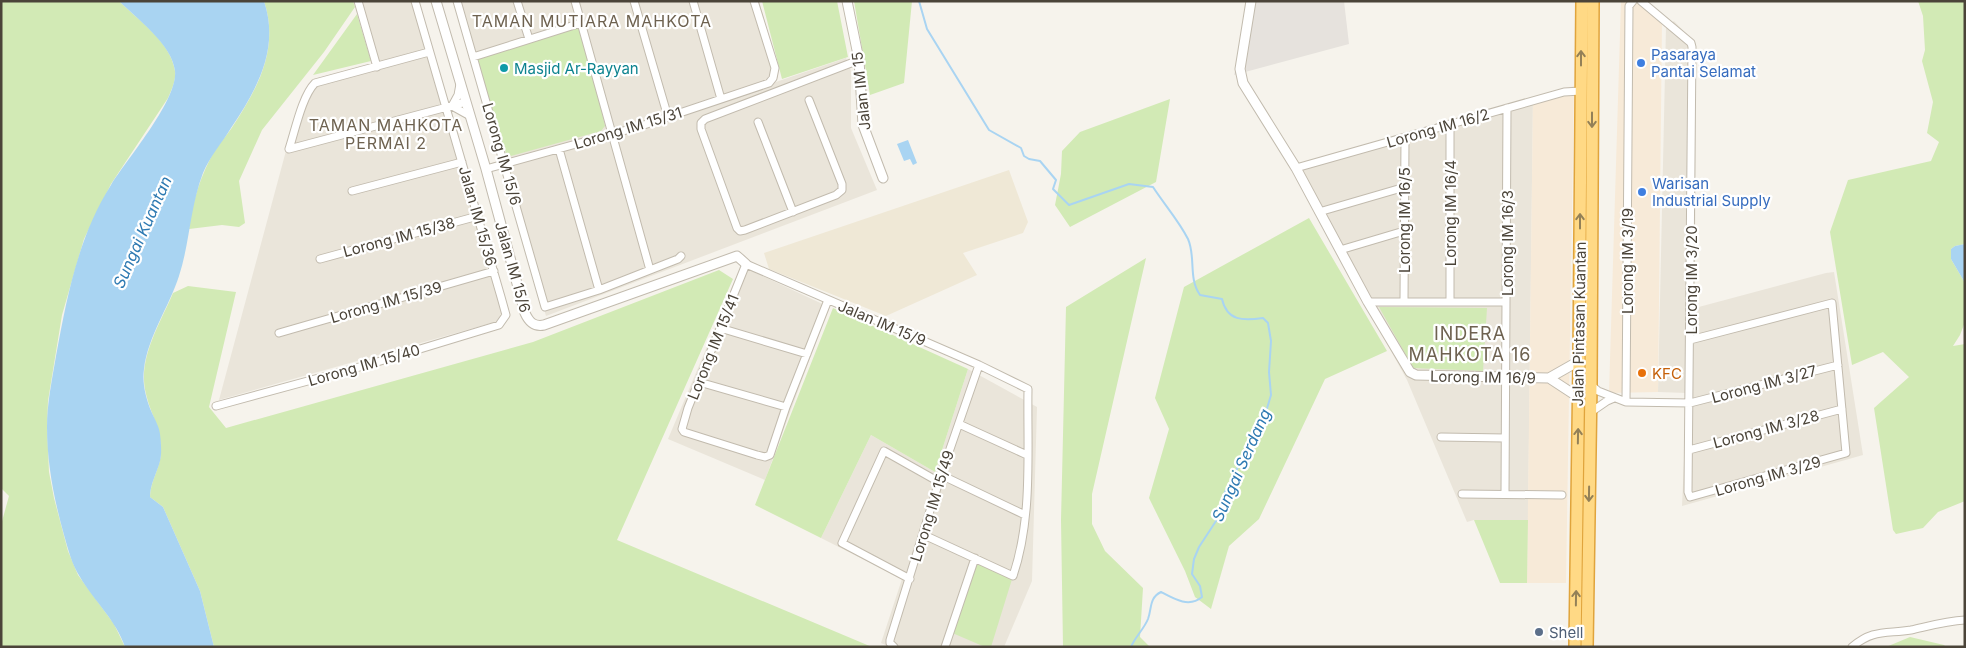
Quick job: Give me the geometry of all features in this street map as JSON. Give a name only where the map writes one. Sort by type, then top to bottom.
[{"type":"highway","name":"Jalan Pintasan Kuantan","points":[[1575,647],[1580,361],[1582,1]]},
{"type":"highway","name":"Jalan Pintasan Kuantan","points":[[1587,647],[1594,4]]},
{"type":"street","points":[[358,1],[377,67]]},
{"type":"street","name":"Jalan IM 15/36","points":[[414,1],[449,106],[462,162],[506,315]]},
{"type":"street","name":"Jalan IM 15/6","points":[[436,1],[486,169],[525,313],[529,321],[535,325],[544,325],[737,256]]},
{"type":"street","name":"Lorong IM 15/6","points":[[457,1],[545,308],[599,290]]},
{"type":"street","points":[[517,1],[529,39]]},
{"type":"street","points":[[575,1],[650,270]]},
{"type":"street","points":[[634,1],[668,117]]},
{"type":"street","points":[[693,1],[722,99]]},
{"type":"street","name":"Lorong IM 15/31","points":[[486,169],[668,117],[769,83],[773,78],[774,68],[754,1]]},
{"type":"street","name":"Jalan IM 15","points":[[848,1],[859,60],[863,125],[883,178]]},
{"type":"street","points":[[1251,1],[1240,76],[1242,83],[1296,168],[1368,302],[1506,302]]},
{"type":"street","name":"Lorong IM 3/19","points":[[1626,402],[1629,6],[1633,1]]},
{"type":"street","name":"Lorong IM 3/20","points":[[1641,1],[1691,43],[1692,47],[1688,492],[1690,497]]},
{"type":"street","points":[[473,56],[581,23]]},
{"type":"street","points":[[430,52],[315,83],[311,87],[289,149],[466,102]]},
{"type":"street","points":[[809,100],[843,187],[842,190],[836,195],[794,212],[740,231],[737,228],[701,128],[701,123],[706,119],[859,60]]},
{"type":"street","points":[[449,106],[458,95],[460,84]]},
{"type":"street","name":"Lorong IM 16/2","points":[[1296,168],[1564,92],[1581,91]]},
{"type":"street","points":[[449,106],[470,116]]},
{"type":"street","name":"Lorong IM 16/3","points":[[1505,494],[1507,108]]},
{"type":"street","points":[[758,122],[794,212]]},
{"type":"street","name":"Lorong IM 16/4","points":[[1450,124],[1450,302]]},
{"type":"street","name":"Lorong IM 16/5","points":[[1404,137],[1404,302]]},
{"type":"street","points":[[559,149],[599,290],[678,259],[680,256]]},
{"type":"street","points":[[352,191],[462,162]]},
{"type":"street","points":[[1319,212],[1404,187]]},
{"type":"street","name":"Lorong IM 15/38","points":[[320,259],[478,216]]},
{"type":"street","points":[[1340,250],[1404,231]]},
{"type":"street","name":"Jalan IM 15/9","points":[[737,256],[746,264],[979,365],[1028,389],[1027,455]]},
{"type":"street","name":"Lorong IM 15/41","points":[[746,264],[682,425],[683,430],[768,457],[786,407]]},
{"type":"street","name":"Lorong IM 15/39","points":[[279,332],[494,271]]},
{"type":"street","points":[[699,382],[786,407],[828,300]]},
{"type":"street","name":"Lorong IM 16/9","points":[[1368,302],[1404,364],[1416,375],[1550,378],[1580,361]]},
{"type":"street","points":[[1690,340],[1832,303],[1842,409]]},
{"type":"street","name":"Lorong IM 15/40","points":[[216,406],[365,366],[499,326],[506,315]]},
{"type":"street","points":[[720,328],[807,354]]},
{"type":"street","name":"Lorong IM 15/49","points":[[894,647],[890,640],[924,535],[940,478],[979,365]]},
{"type":"street","name":"Lorong IM 3/27","points":[[1591,385],[1598,391],[1626,402],[1690,403],[1838,365]]},
{"type":"street","name":"Lorong IM 16/9","points":[[1550,378],[1578,397]]},
{"type":"street","points":[[1591,412],[1614,398]]},
{"type":"street","name":"Lorong IM 3/28","points":[[1689,450],[1842,409]]},
{"type":"street","name":"Lorong IM 3/29","points":[[1690,497],[1846,453],[1842,409]]},
{"type":"street","points":[[924,535],[1013,576],[1022,545],[1026,515],[1027,455],[959,424]]},
{"type":"street","points":[[1441,437],[1505,438]]},
{"type":"street","points":[[910,579],[842,543],[884,451],[940,478],[1026,515]]},
{"type":"street","points":[[1462,494],[1562,495]]},
{"type":"street","points":[[945,647],[975,558]]},
{"type":"street","points":[[1852,647],[1861,639],[1874,634],[1908,630],[1947,621],[1965,620]]},
{"type":"shaded area","points":[[355,1],[418,1],[507,314],[502,320],[219,400],[287,147],[309,84],[318,78],[374,63]]},
{"type":"shaded area","points":[[456,1],[759,1],[778,68],[778,77],[773,83],[846,58],[851,71],[851,128],[877,190],[546,316]]},
{"type":"shaded area","points":[[1255,1],[1344,1],[1349,44],[1234,75]]},
{"type":"shaded area","points":[[1621,1],[1643,1],[1662,21],[1658,392],[1609,393]]},
{"type":"shaded area","points":[[1674,21],[1696,44],[1695,308],[1834,272],[1863,455],[1682,506],[1687,393],[1658,392],[1666,27]]},
{"type":"shaded area","points":[[1574,86],[1566,583],[1527,583],[1533,97]]},
{"type":"shaded area","points":[[1533,97],[1528,520],[1474,520],[1467,522],[1407,380],[1345,268],[1295,165]]},
{"type":"shaded area","points":[[1009,170],[1028,222],[1023,233],[963,253],[977,275],[886,316],[769,269],[764,253]]},
{"type":"shaded area","points":[[746,265],[754,272],[829,307],[765,480],[668,439],[741,266]]},
{"type":"shaded area","points":[[968,369],[1037,407],[1032,581],[1004,647],[890,647],[881,643],[902,579],[821,538],[871,435],[935,472]]},
{"type":"green space","points":[[1,1],[119,1],[161,41],[172,60],[175,71],[174,82],[168,98],[111,184],[84,239],[62,315],[48,401],[49,472],[68,551],[78,575],[114,624],[125,647],[1,647],[1,525],[9,496],[1,488]]},
{"type":"green space","points":[[264,1],[353,1],[355,7],[324,52],[262,130],[239,181],[245,223],[239,227],[222,225],[189,229],[195,198],[205,169],[215,150],[231,129],[249,99],[263,68],[269,36]]},
{"type":"green space","points":[[762,1],[837,1],[848,57],[782,79]]},
{"type":"green space","points":[[854,1],[912,1],[904,83],[870,95]]},
{"type":"green space","points":[[1918,1],[1965,1],[1965,244],[1951,249],[1951,259],[1965,283],[1965,322],[1953,346],[1965,344],[1965,501],[1938,512],[1923,528],[1896,534],[1893,530],[1874,408],[1909,377],[1883,352],[1852,365],[1830,232],[1848,180],[1931,161],[1939,142],[1927,133],[1933,102],[1922,61],[1925,50],[1923,16]]},
{"type":"green space","points":[[357,14],[371,61],[313,75]]},
{"type":"green space","points":[[581,23],[605,126],[601,131],[511,156],[506,153],[473,57]]},
{"type":"green space","points":[[1170,99],[1156,182],[1070,227],[1055,205],[1061,174],[1062,151],[1080,132]]},
{"type":"green space","points":[[1309,218],[1387,351],[1325,379],[1259,519],[1229,546],[1211,609],[1195,597],[1185,571],[1149,498],[1169,429],[1155,398],[1184,287]]},
{"type":"green space","points":[[1146,258],[1092,494],[1092,524],[1105,551],[1143,588],[1140,637],[1150,647],[1063,647],[1061,520],[1066,307]]},
{"type":"green space","points":[[719,270],[733,279],[617,540],[872,647],[214,647],[200,591],[163,507],[150,497],[160,461],[161,449],[157,427],[146,394],[145,368],[151,342],[173,293],[188,286],[236,292],[209,407],[226,428],[533,342]]},
{"type":"green space","points":[[1379,307],[1487,308],[1483,371],[1413,368]]},
{"type":"green space","points":[[833,308],[968,369],[935,472],[871,435],[821,538],[755,505]]},
{"type":"green space","points":[[1474,520],[1528,520],[1527,583],[1500,583]]},
{"type":"green space","points":[[975,558],[1013,576],[991,647],[985,647],[950,632]]},
{"type":"green space","points":[[1910,637],[1944,645],[1946,647],[1886,647]]},
{"type":"water","name":"Sungai Kuantan","points":[[119,1],[264,1],[268,19],[269,36],[263,68],[249,98],[203,173],[195,199],[186,250],[179,276],[154,333],[144,369],[145,391],[159,428],[161,444],[160,461],[152,483],[150,497],[163,507],[200,591],[214,647],[125,647],[116,628],[86,586],[72,562],[57,508],[50,468],[47,427],[50,392],[65,312],[82,246],[90,225],[111,185],[160,113],[174,83],[175,71],[168,51],[153,33]]},
{"type":"water","points":[[908,140],[917,163],[913,165],[910,159],[904,161],[897,144]]},
{"type":"water","points":[[1965,244],[1965,283],[1951,259],[1951,249]]},
{"type":"waterway","name":"Sungai Serdang","points":[[919,1],[927,29],[989,130],[1021,148],[1024,156],[1040,161],[1056,180],[1053,189],[1069,205],[1129,184],[1153,187],[1188,239],[1192,253],[1194,282],[1200,295],[1222,299],[1228,312],[1237,318],[1263,318],[1268,323],[1271,341],[1269,372],[1271,395],[1265,415],[1225,492],[1216,521],[1199,547],[1194,559],[1192,574],[1200,586],[1202,597],[1192,602],[1187,602],[1176,600],[1161,592],[1157,594],[1154,597],[1146,623],[1131,647]]},
{"type":"place","name":"Pasaraya Pantai Selamat","points":[[1641,63]]},
{"type":"place","name":"Masjid Ar-Rayyan","points":[[504,68]]},
{"type":"place","name":"Warisan Industrial Supply","points":[[1642,192]]},
{"type":"place","name":"KFC","points":[[1642,373]]},
{"type":"place","name":"Shell","points":[[1539,632]]},
{"type":"district","name":"TAMAN MUTIARA MAHKOTA","points":[[592,21]]},
{"type":"district","name":"TAMAN MAHKOTA PERMAI 2","points":[[386,134]]},
{"type":"district","name":"INDERA MAHKOTA 16","points":[[1470,343]]}]
